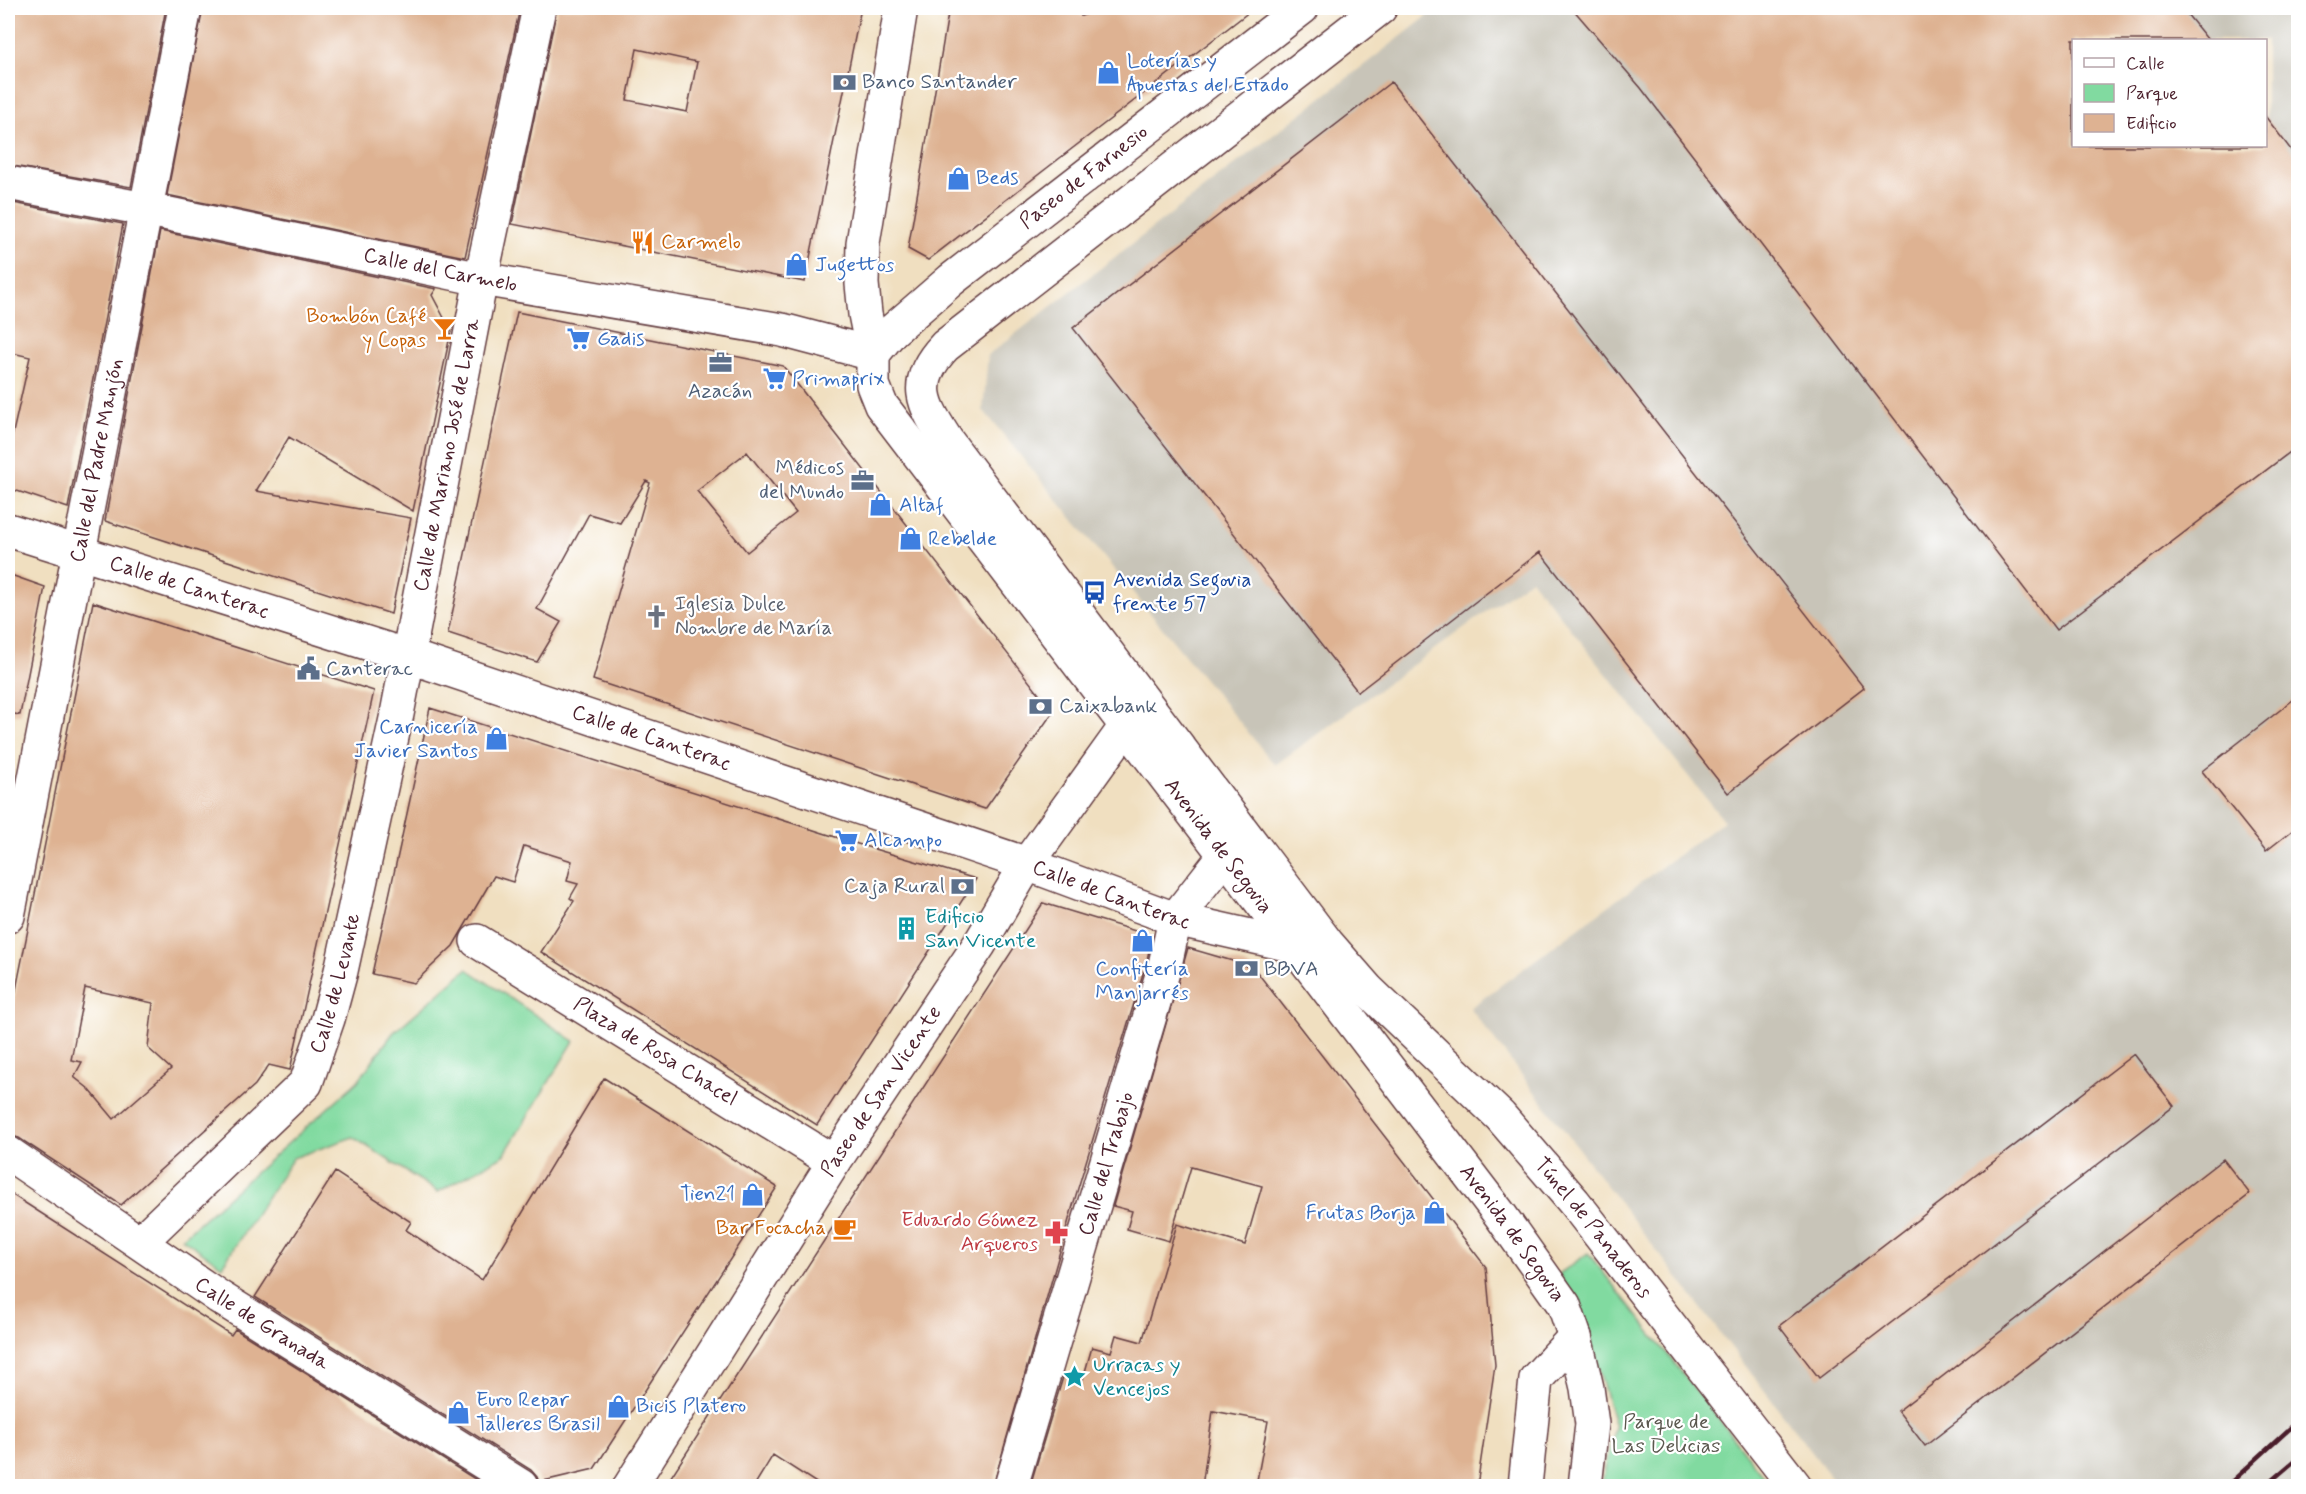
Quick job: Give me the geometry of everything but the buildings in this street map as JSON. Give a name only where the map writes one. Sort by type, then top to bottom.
[{"type":"street","name":"Calle del Padre Manjón","points":[[8,916],[185,8]]},
{"type":"street","name":"Calle de Mariano José de Larra","points":[[408,656],[481,279],[539,8]]},
{"type":"street","name":"Avenida de Segovia","points":[[901,8],[863,243],[865,314],[873,354],[873,385],[881,405],[1368,990]]},
{"type":"street","name":"Paseo de Farnesio","points":[[873,354],[892,331],[951,280],[1302,8]]},
{"type":"street","points":[[873,354],[883,357],[912,356],[945,346],[1371,12]]},
{"type":"street","name":"Calle del Carmelo","points":[[8,183],[481,279],[782,330],[873,354]]},
{"type":"street","name":"Avenida de Segovia","points":[[945,346],[931,361],[924,379],[923,397],[931,416],[947,441],[1137,715],[1225,855],[1549,1281],[1564,1305],[1575,1337],[1587,1388],[1592,1424],[1585,1486]]},
{"type":"street","name":"Calle de Canterac","points":[[8,530],[408,656],[1027,864],[1175,919],[1294,946]]},
{"type":"street","name":"Calle de Levante","points":[[140,1242],[306,1083],[328,1019],[341,971],[408,656]]},
{"type":"street","name":"Paseo de San Vicente","points":[[630,1486],[834,1162],[979,945],[1027,864],[1137,715]]},
{"type":"street","name":"Calle del Trabajo","points":[[1011,1486],[1165,965],[1175,919],[1225,855]]},
{"type":"street","name":"Plaza de Rosa Chacel","points":[[477,941],[834,1162]]},
{"type":"street","name":"Túnel de Panaderos","points":[[1368,990],[1500,1116],[1574,1202],[1795,1486]]},
{"type":"street","name":"Calle de Granada","points":[[8,1153],[219,1297],[521,1486]]},
{"type":"street","points":[[1525,1486],[1536,1379],[1575,1337]]},
{"type":"shaded area","points":[[1438,8],[2298,8],[2298,1486],[1838,1486],[1470,1008],[1724,821],[1531,579],[1275,765],[983,410],[988,355]]},
{"type":"green space","points":[[467,969],[574,1041],[504,1155],[438,1192],[353,1137],[293,1158],[222,1266],[182,1238],[358,1081],[393,1033]]},
{"type":"green space","name":"Parque de Las Delicias","points":[[1588,1253],[1771,1486],[1601,1486],[1615,1427],[1585,1321],[1559,1274]]},
{"type":"railway","points":[[2227,1486],[2298,1421]]},
{"type":"railway","points":[[2265,1486],[2298,1458]]},
{"type":"place","name":"Loterías y Apuestas del Estado","points":[[1109,73]]},
{"type":"place","name":"Banco Santander","points":[[844,82]]},
{"type":"place","name":"Beds","points":[[958,178]]},
{"type":"place","name":"Carmelo","points":[[643,242]]},
{"type":"place","name":"Jugettos","points":[[797,265]]},
{"type":"place","name":"Bombón Café y Copas","points":[[444,328]]},
{"type":"place","name":"Gadis","points":[[579,339]]},
{"type":"place","name":"Azacán","points":[[720,363]]},
{"type":"place","name":"Primaprix","points":[[774,379]]},
{"type":"place","name":"Médicos del Mundo","points":[[862,480]]},
{"type":"place","name":"Altaf","points":[[881,505]]},
{"type":"place","name":"Rebelde","points":[[910,539]]},
{"type":"place","name":"Avenida Segovia frente 57","points":[[1095,592]]},
{"type":"place","name":"Iglesia Dulce Nombre de María","points":[[657,616]]},
{"type":"place","name":"Canterac","points":[[308,669]]},
{"type":"place","name":"Caixabank","points":[[1041,706]]},
{"type":"place","name":"Carnicería Javier Santos","points":[[496,739]]},
{"type":"place","name":"Alcampo","points":[[846,840]]},
{"type":"place","name":"Caja Rural","points":[[963,886]]},
{"type":"place","name":"Edificio San Vicente","points":[[907,929]]},
{"type":"place","name":"Confitería Manjarrés","points":[[1142,941]]},
{"type":"place","name":"BBVA","points":[[1246,969]]},
{"type":"place","name":"Tien21","points":[[753,1194]]},
{"type":"place","name":"Frutas Borja","points":[[1434,1213]]},
{"type":"place","name":"Bar Focacha","points":[[844,1228]]},
{"type":"place","name":"Eduardo Gómez Arqueros","points":[[1056,1232]]},
{"type":"place","name":"Urracas y Vencejos","points":[[1075,1377]]},
{"type":"place","name":"Bicis Platero","points":[[618,1406]]},
{"type":"place","name":"Euro Repar Talleres Brasil","points":[[458,1412]]}]
